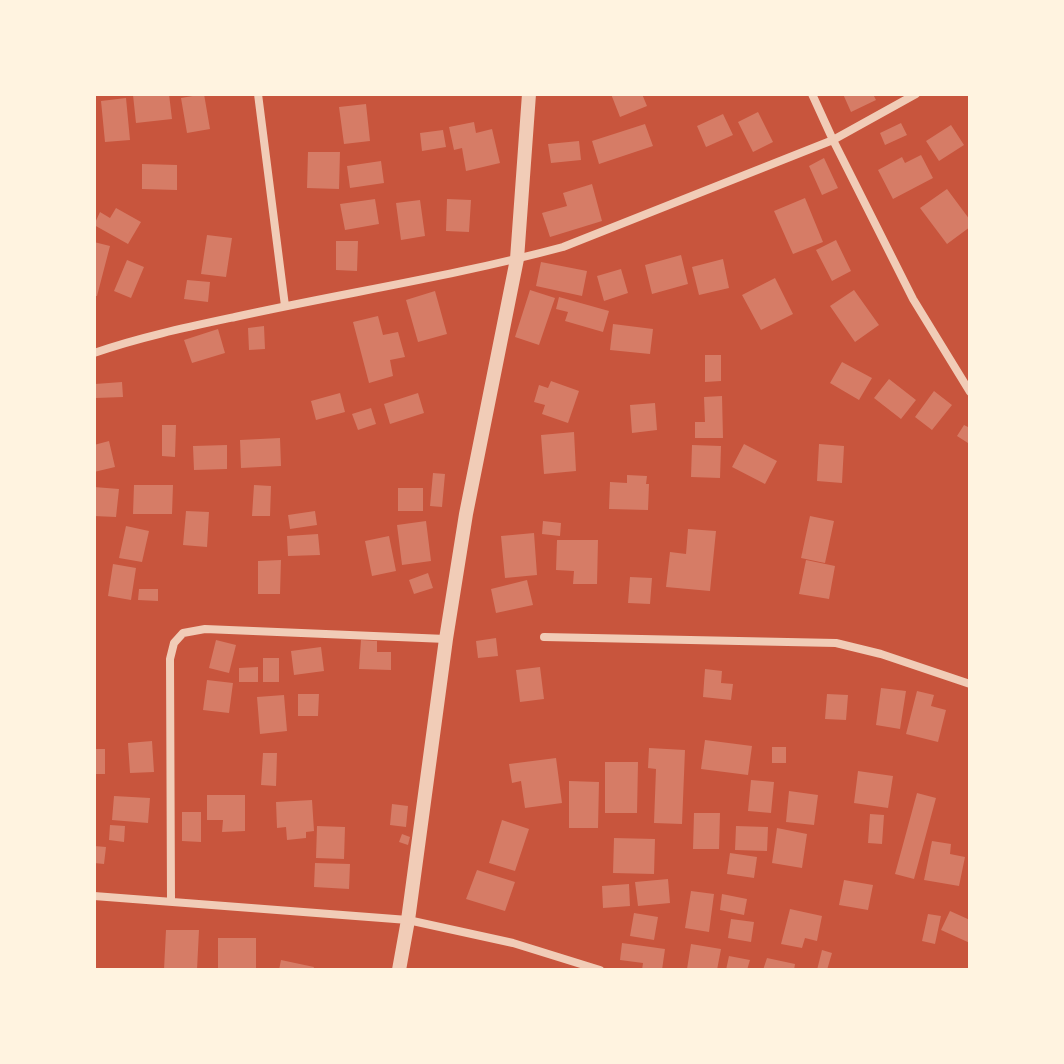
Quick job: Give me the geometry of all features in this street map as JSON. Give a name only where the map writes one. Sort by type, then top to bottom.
[{"type":"street","points":[[258,94],[285,306]]},
{"type":"street","points":[[399,970],[466,514],[517,259],[529,94]]},
{"type":"street","points":[[812,94],[913,299],[970,392]]},
{"type":"street","points":[[94,353],[136,338],[563,247],[833,140],[916,94]]},
{"type":"street","points":[[171,901],[170,659],[174,643],[183,633],[205,629],[446,639]]},
{"type":"street","points":[[544,637],[836,643],[881,654],[970,684]]},
{"type":"street","points":[[94,896],[408,920],[513,943],[600,970]]},
{"type":"building","points":[[169,94],[172,119],[136,123],[133,95]]},
{"type":"building","points":[[204,94],[210,129],[187,133],[181,98]]},
{"type":"building","points":[[611,94],[642,94],[647,106],[620,117]]},
{"type":"building","points":[[843,94],[873,94],[876,100],[851,112]]},
{"type":"building","points":[[126,98],[130,140],[105,142],[101,101]]},
{"type":"building","points":[[366,104],[370,141],[344,144],[339,107]]},
{"type":"building","points":[[758,112],[773,142],[753,152],[738,122]]},
{"type":"building","points":[[723,114],[733,135],[706,147],[697,126]]},
{"type":"building","points":[[474,122],[476,133],[492,129],[500,163],[466,171],[462,148],[454,150],[449,127]]},
{"type":"building","points":[[901,123],[907,135],[885,145],[880,133]]},
{"type":"building","points":[[645,124],[653,146],[599,164],[592,141]]},
{"type":"building","points":[[951,125],[964,145],[939,161],[926,141]]},
{"type":"building","points":[[443,130],[446,147],[422,151],[420,133]]},
{"type":"building","points":[[579,141],[581,160],[551,163],[548,144]]},
{"type":"building","points":[[308,152],[340,152],[339,189],[307,188]]},
{"type":"building","points":[[921,155],[933,178],[893,199],[878,170],[902,157],[905,163]]},
{"type":"building","points":[[824,158],[838,188],[822,195],[809,166]]},
{"type":"building","points":[[381,161],[384,183],[350,188],[347,166]]},
{"type":"building","points":[[142,164],[177,165],[177,190],[142,189]]},
{"type":"building","points":[[592,184],[602,221],[550,237],[542,213],[567,206],[563,193]]},
{"type":"building","points":[[947,189],[970,220],[970,227],[947,244],[920,208]]},
{"type":"building","points":[[805,198],[823,242],[793,254],[774,211]]},
{"type":"building","points":[[375,199],[379,224],[345,230],[340,204]]},
{"type":"building","points":[[447,199],[471,200],[469,232],[446,231]]},
{"type":"building","points":[[420,200],[425,236],[401,240],[396,203]]},
{"type":"building","points":[[116,208],[141,222],[128,244],[94,225],[100,212],[110,218]]},
{"type":"building","points":[[207,235],[232,238],[226,277],[201,274]]},
{"type":"building","points":[[836,240],[851,271],[832,281],[816,250]]},
{"type":"building","points":[[336,241],[358,241],[357,271],[336,270]]},
{"type":"building","points":[[94,242],[110,246],[97,296],[94,296]]},
{"type":"building","points":[[681,255],[688,284],[652,294],[645,265]]},
{"type":"building","points":[[723,259],[729,288],[699,295],[692,267]]},
{"type":"building","points":[[127,260],[144,267],[131,298],[114,291]]},
{"type":"building","points":[[541,262],[587,271],[582,296],[536,286]]},
{"type":"building","points":[[621,269],[628,293],[604,301],[597,276]]},
{"type":"building","points":[[775,278],[793,314],[761,330],[742,295]]},
{"type":"building","points":[[187,280],[210,282],[208,302],[184,299]]},
{"type":"building","points":[[530,290],[555,298],[539,345],[515,337]]},
{"type":"building","points":[[854,290],[879,325],[855,342],[830,306]]},
{"type":"building","points":[[435,291],[447,334],[418,342],[406,300]]},
{"type":"building","points":[[559,297],[609,311],[603,332],[565,321],[568,312],[556,309]]},
{"type":"building","points":[[378,316],[383,335],[398,332],[405,357],[390,360],[393,376],[369,383],[353,322]]},
{"type":"building","points":[[613,324],[653,329],[650,354],[610,350]]},
{"type":"building","points":[[264,326],[265,349],[249,350],[248,328]]},
{"type":"building","points":[[218,329],[225,353],[192,363],[184,340]]},
{"type":"building","points":[[705,355],[721,355],[721,381],[705,382]]},
{"type":"building","points":[[842,362],[872,378],[859,400],[830,383]]},
{"type":"building","points":[[889,379],[916,400],[901,419],[874,398]]},
{"type":"building","points":[[551,381],[579,391],[568,423],[542,414],[545,405],[534,402],[539,385],[548,388]]},
{"type":"building","points":[[122,382],[123,397],[96,398],[95,384]]},
{"type":"building","points":[[934,391],[952,405],[932,430],[915,417]]},
{"type":"building","points":[[340,393],[345,412],[316,420],[311,401]]},
{"type":"building","points":[[418,393],[424,413],[390,424],[384,404]]},
{"type":"building","points":[[722,396],[723,438],[695,438],[695,422],[705,422],[704,397]]},
{"type":"building","points":[[655,403],[657,430],[632,433],[630,405]]},
{"type":"building","points":[[371,408],[376,424],[358,430],[352,414]]},
{"type":"building","points":[[162,425],[176,425],[175,457],[162,456]]},
{"type":"building","points":[[964,425],[970,428],[968,443],[957,436]]},
{"type":"building","points":[[574,432],[576,471],[544,474],[541,435]]},
{"type":"building","points":[[280,438],[281,466],[241,468],[240,440]]},
{"type":"building","points":[[109,441],[115,467],[94,472],[94,445]]},
{"type":"building","points":[[744,444],[777,461],[765,484],[732,467]]},
{"type":"building","points":[[819,444],[844,446],[842,483],[817,481]]},
{"type":"building","points":[[227,445],[227,469],[194,470],[193,446]]},
{"type":"building","points":[[692,445],[721,446],[720,478],[691,477]]},
{"type":"building","points":[[433,473],[445,474],[442,507],[430,506]]},
{"type":"building","points":[[627,475],[647,476],[648,510],[609,509],[610,482],[627,483]]},
{"type":"building","points":[[134,485],[173,485],[172,514],[133,514]]},
{"type":"building","points":[[254,485],[271,486],[270,516],[252,516]]},
{"type":"building","points":[[94,487],[119,489],[116,517],[94,516]]},
{"type":"building","points":[[398,488],[423,488],[423,511],[398,511]]},
{"type":"building","points":[[186,511],[209,512],[207,547],[183,545]]},
{"type":"building","points":[[315,511],[317,525],[290,529],[288,515]]},
{"type":"building","points":[[810,516],[834,521],[825,563],[801,558]]},
{"type":"building","points":[[426,521],[431,561],[402,565],[397,525]]},
{"type":"building","points":[[543,521],[561,523],[560,536],[542,534]]},
{"type":"building","points":[[126,526],[149,531],[142,562],[119,558]]},
{"type":"building","points":[[688,529],[716,531],[710,591],[666,587],[670,552],[686,554]]},
{"type":"building","points":[[534,533],[537,575],[505,578],[501,536]]},
{"type":"building","points":[[318,534],[320,555],[288,556],[287,536]]},
{"type":"building","points":[[389,536],[396,571],[372,576],[365,541]]},
{"type":"building","points":[[557,540],[598,540],[597,584],[573,584],[574,571],[556,570]]},
{"type":"building","points":[[281,560],[280,594],[258,594],[258,561]]},
{"type":"building","points":[[806,560],[835,566],[829,599],[799,594]]},
{"type":"building","points":[[113,564],[136,568],[131,600],[108,596]]},
{"type":"building","points":[[428,573],[433,588],[414,594],[409,580]]},
{"type":"building","points":[[630,577],[652,578],[650,604],[628,603]]},
{"type":"building","points":[[527,580],[533,605],[496,613],[491,589]]},
{"type":"building","points":[[139,589],[158,589],[158,601],[138,600]]},
{"type":"building","points":[[496,638],[498,656],[478,658],[476,641]]},
{"type":"building","points":[[216,640],[236,645],[229,673],[209,668]]},
{"type":"building","points":[[361,640],[377,641],[377,652],[391,652],[391,670],[359,669]]},
{"type":"building","points":[[321,647],[324,671],[294,675],[291,651]]},
{"type":"building","points":[[263,658],[279,658],[279,682],[263,682]]},
{"type":"building","points":[[258,667],[258,682],[239,682],[239,668]]},
{"type":"building","points":[[540,667],[544,699],[520,702],[516,670]]},
{"type":"building","points":[[705,669],[722,671],[721,683],[733,684],[731,700],[703,697]]},
{"type":"building","points":[[207,680],[233,683],[229,713],[203,710]]},
{"type":"building","points":[[881,688],[906,691],[900,729],[876,725]]},
{"type":"building","points":[[917,691],[934,695],[931,706],[946,710],[938,742],[906,734]]},
{"type":"building","points":[[298,694],[319,694],[318,716],[298,716]]},
{"type":"building","points":[[827,694],[848,695],[846,720],[825,719]]},
{"type":"building","points":[[284,695],[287,731],[260,734],[257,697]]},
{"type":"building","points":[[705,740],[752,746],[748,775],[701,769]]},
{"type":"building","points":[[152,741],[154,772],[130,773],[128,743]]},
{"type":"building","points":[[772,747],[786,747],[786,763],[772,763]]},
{"type":"building","points":[[649,748],[685,750],[682,824],[654,823],[656,769],[648,768]]},
{"type":"building","points":[[94,749],[105,749],[105,774],[94,774]]},
{"type":"building","points":[[263,753],[277,753],[276,786],[261,785]]},
{"type":"building","points":[[556,758],[562,803],[525,808],[521,781],[512,783],[509,764]]},
{"type":"building","points":[[605,762],[638,762],[637,813],[605,813]]},
{"type":"building","points":[[858,771],[893,776],[888,808],[854,803]]},
{"type":"building","points":[[751,780],[774,782],[771,813],[748,811]]},
{"type":"building","points":[[569,781],[599,782],[598,828],[569,828]]},
{"type":"building","points":[[789,791],[818,795],[814,825],[786,822]]},
{"type":"building","points":[[917,793],[936,798],[914,879],[895,874]]},
{"type":"building","points":[[207,795],[245,795],[245,831],[222,832],[223,820],[207,820]]},
{"type":"building","points":[[114,796],[150,798],[148,823],[112,820]]},
{"type":"building","points":[[312,800],[314,831],[306,832],[306,838],[287,840],[286,827],[277,828],[276,802]]},
{"type":"building","points":[[392,804],[408,806],[406,827],[390,825]]},
{"type":"building","points":[[182,812],[201,812],[201,842],[182,841]]},
{"type":"building","points":[[694,813],[720,813],[719,849],[693,849]]},
{"type":"building","points":[[870,814],[884,815],[882,844],[868,843]]},
{"type":"building","points":[[502,820],[529,829],[515,871],[489,863]]},
{"type":"building","points":[[110,825],[125,826],[124,842],[109,840]]},
{"type":"building","points":[[317,826],[345,827],[344,859],[316,858]]},
{"type":"building","points":[[736,826],[768,827],[767,851],[735,850]]},
{"type":"building","points":[[777,828],[807,834],[802,868],[772,863]]},
{"type":"building","points":[[402,834],[410,837],[408,845],[399,842]]},
{"type":"building","points":[[614,838],[655,839],[654,874],[613,873]]},
{"type":"building","points":[[932,841],[951,844],[950,854],[965,857],[959,886],[924,880]]},
{"type":"building","points":[[94,846],[106,847],[104,864],[94,863]]},
{"type":"building","points":[[730,853],[757,857],[754,878],[727,874]]},
{"type":"building","points":[[315,863],[350,864],[349,889],[314,887]]},
{"type":"building","points":[[477,870],[515,882],[505,911],[466,899]]},
{"type":"building","points":[[668,879],[670,903],[638,906],[635,882]]},
{"type":"building","points":[[844,880],[873,885],[868,910],[839,905]]},
{"type":"building","points":[[629,884],[630,906],[603,908],[602,886]]},
{"type":"building","points":[[691,891],[714,894],[709,932],[685,928]]},
{"type":"building","points":[[722,894],[747,899],[744,915],[720,910]]},
{"type":"building","points":[[790,909],[822,916],[817,941],[805,938],[802,948],[781,944]]},
{"type":"building","points":[[950,911],[970,920],[970,943],[941,930]]},
{"type":"building","points":[[634,913],[658,917],[654,940],[630,936]]},
{"type":"building","points":[[928,914],[941,916],[935,944],[922,941]]},
{"type":"building","points":[[731,919],[754,922],[751,942],[728,938]]},
{"type":"building","points":[[166,930],[199,930],[197,970],[164,970]]},
{"type":"building","points":[[218,938],[256,938],[256,970],[218,970]]},
{"type":"building","points":[[622,943],[665,949],[662,970],[642,970],[643,963],[620,960]]},
{"type":"building","points":[[691,944],[721,949],[717,970],[687,969]]},
{"type":"building","points":[[822,950],[832,953],[827,970],[817,970]]},
{"type":"building","points":[[729,956],[750,960],[747,970],[726,970]]},
{"type":"building","points":[[767,958],[795,964],[794,970],[763,970]]},
{"type":"building","points":[[281,960],[314,967],[313,970],[279,970]]}]
